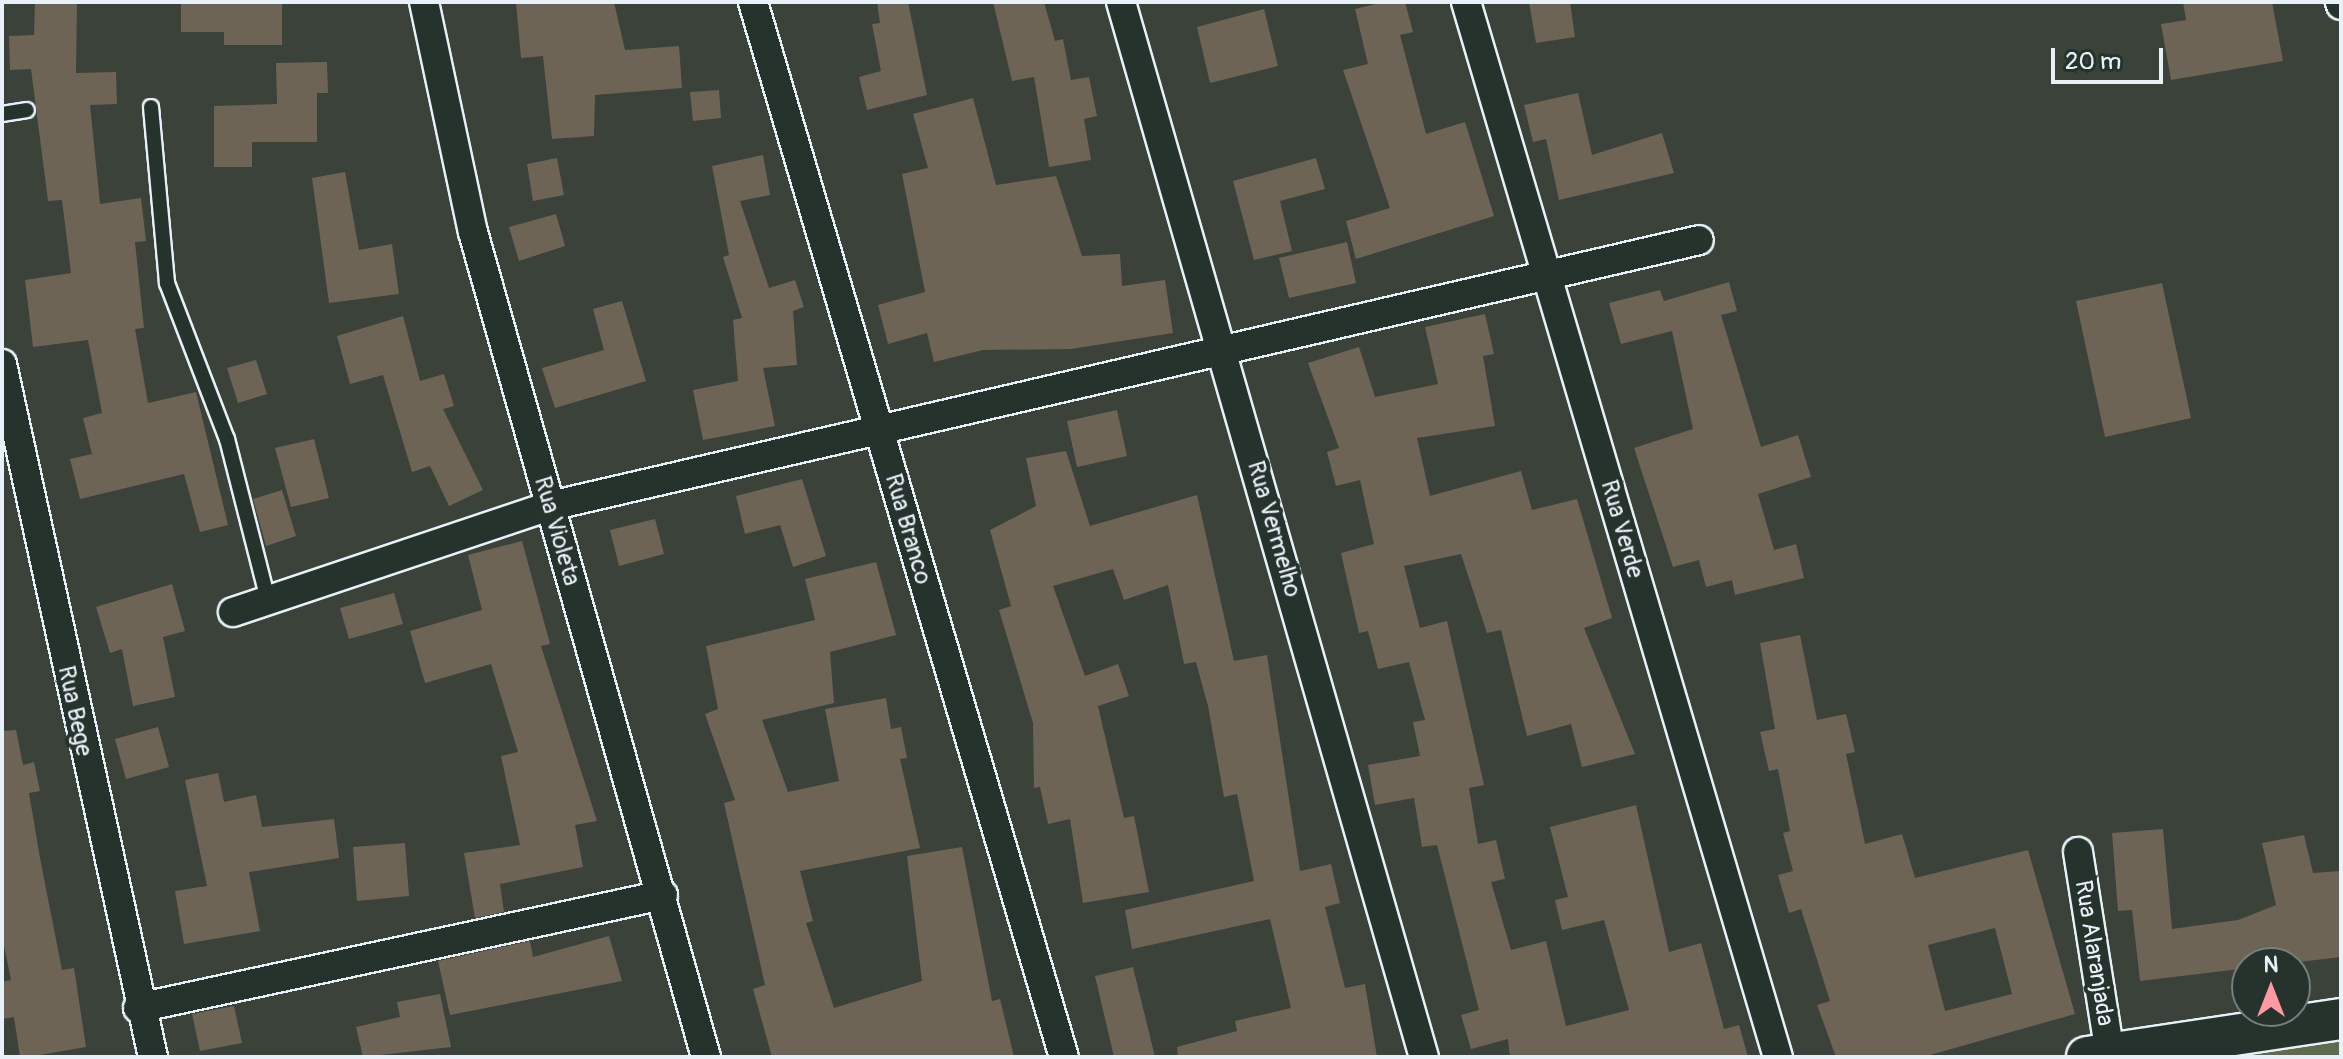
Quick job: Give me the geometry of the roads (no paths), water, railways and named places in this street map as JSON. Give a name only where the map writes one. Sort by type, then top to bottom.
[{"type":"street","name":"Rua Violeta","points":[[424,2],[453,151],[706,1057]]},
{"type":"street","name":"Rua Branco","points":[[753,2],[1064,1057]]},
{"type":"street","name":"Rua Vermelho","points":[[1121,2],[1424,1057]]},
{"type":"street","name":"Rua Verde","points":[[1466,2],[1778,1057]]},
{"type":"street","points":[[233,612],[550,506],[878,427],[1699,240]]},
{"type":"street","name":"Rua Bege","points":[[2,364],[138,1008],[153,1057]]},
{"type":"street","name":"Rua Alaranjada","points":[[2078,852],[2103,1056]]},
{"type":"street","points":[[138,1008],[663,895]]},
{"type":"street","points":[[2103,1056],[2341,1019]]},
{"type":"lane","points":[[151,107],[167,283],[227,439],[268,600]]},
{"type":"lane","points":[[2,114],[27,110]]}]
